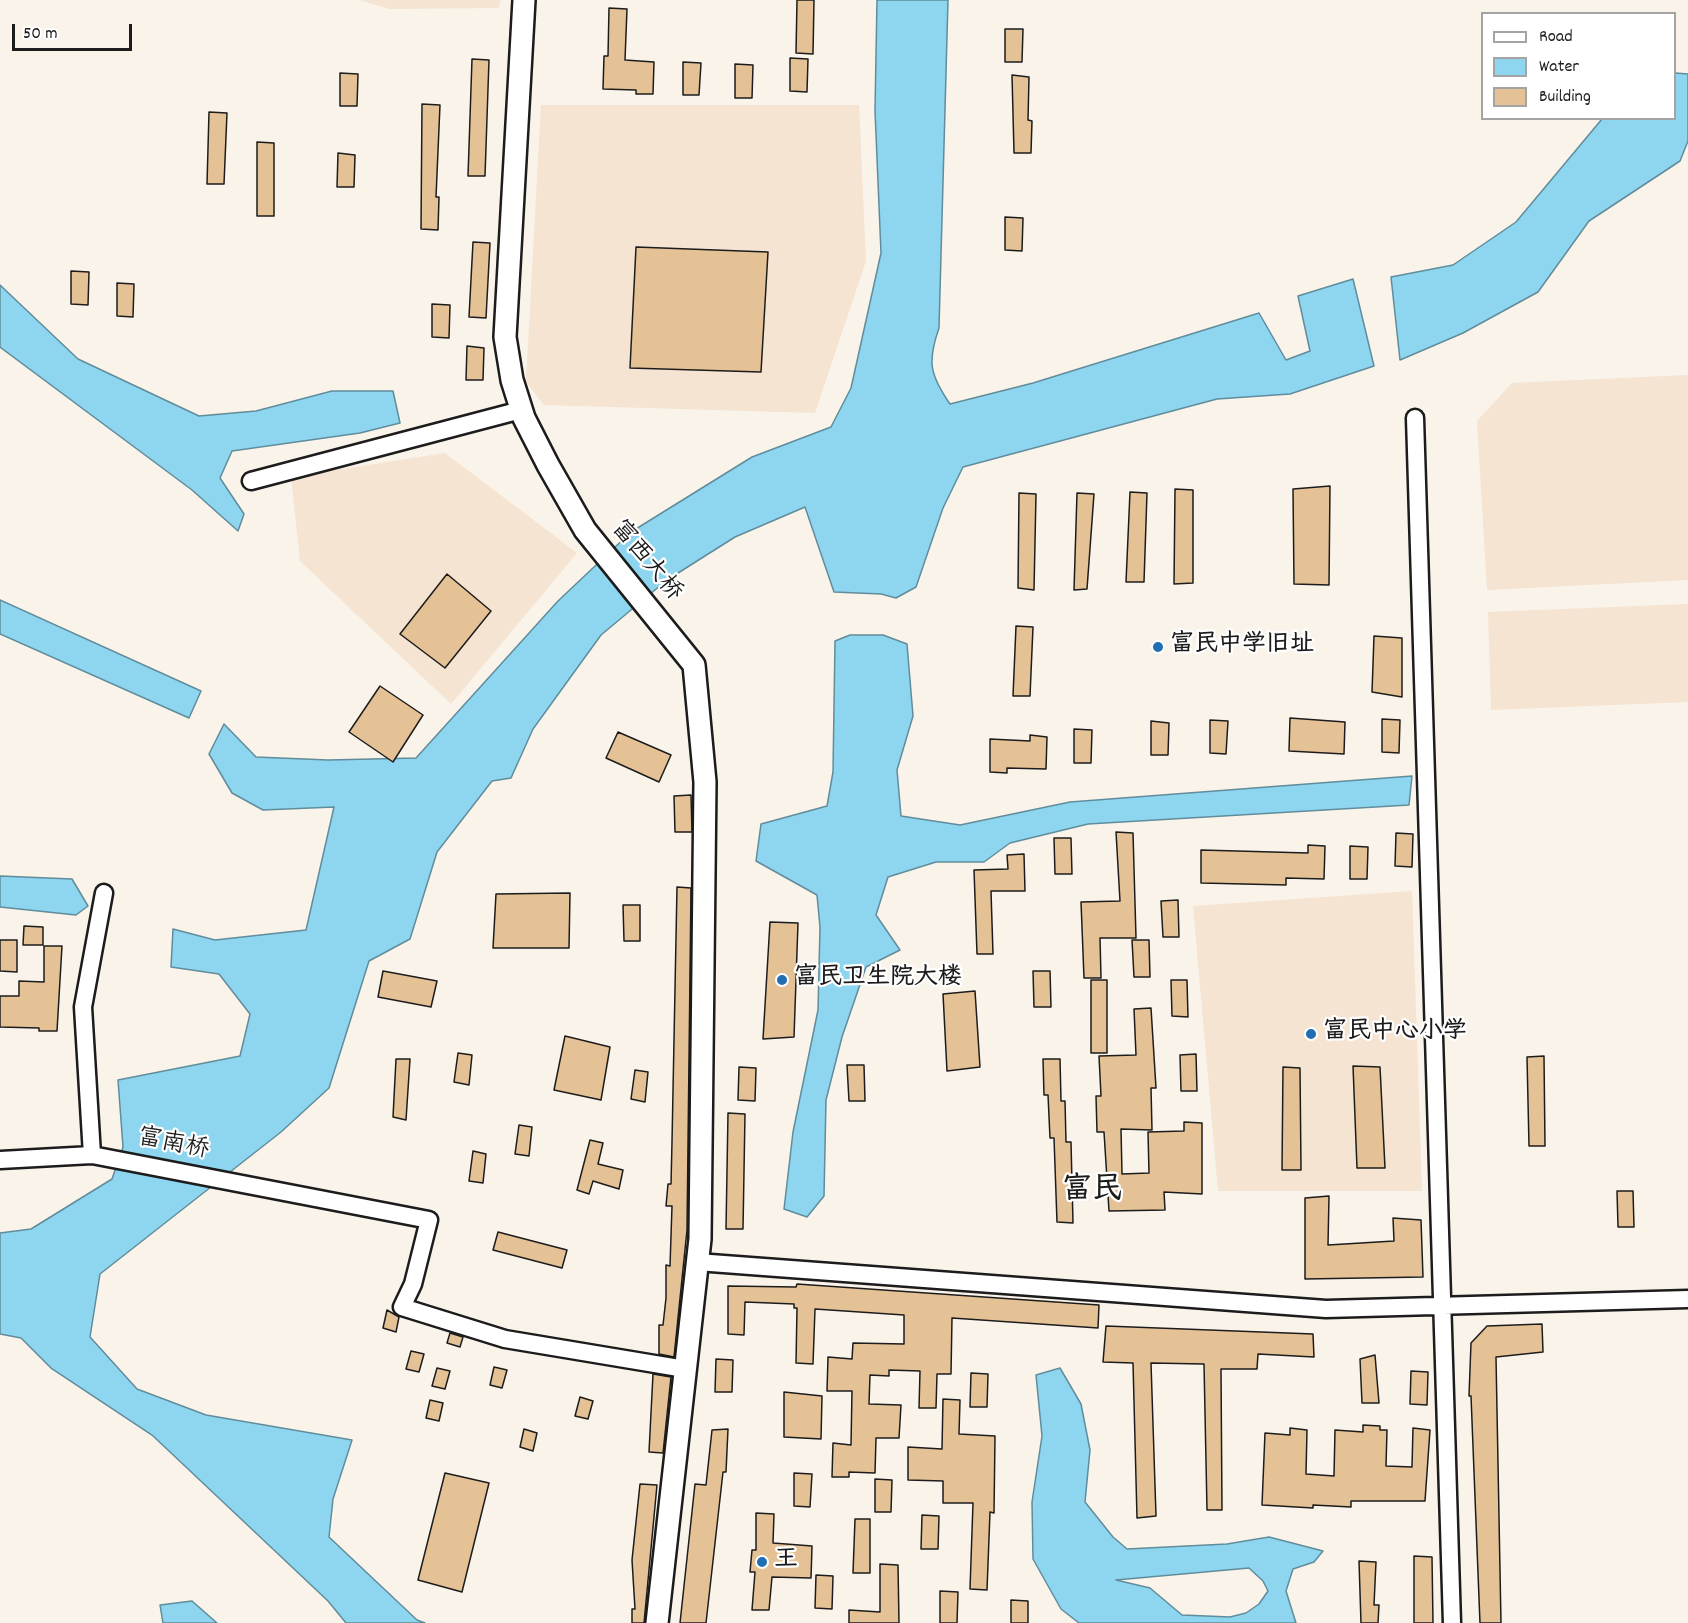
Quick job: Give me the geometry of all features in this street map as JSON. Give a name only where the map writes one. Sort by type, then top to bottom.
[{"type":"main road","name":"富西大桥","points":[[524,0],[505,337],[512,380],[521,410],[548,465],[585,530],[694,665],[705,782],[700,1239],[657,1623]]},
{"type":"street","points":[[251,482],[521,410]]},
{"type":"street","points":[[1415,418],[1452,1623]]},
{"type":"street","points":[[92,1155],[83,1007],[104,893]]},
{"type":"street","name":"富南桥","points":[[0,1160],[92,1155],[429,1220],[413,1284],[402,1307],[505,1339],[685,1370]]},
{"type":"street","points":[[697,1262],[1326,1309],[1688,1299]]},
{"type":"shaded area","points":[[360,0],[500,0],[499,8],[389,9]]},
{"type":"shaded area","points":[[541,105],[859,105],[866,261],[815,413],[544,405],[526,382]]},
{"type":"shaded area","points":[[1688,375],[1688,580],[1487,590],[1477,421],[1512,383]]},
{"type":"shaded area","points":[[445,453],[577,553],[451,704],[300,561],[291,477]]},
{"type":"shaded area","points":[[1688,604],[1688,702],[1491,710],[1488,612]]},
{"type":"shaded area","name":"富民中心小学","points":[[1412,891],[1422,1191],[1218,1191],[1193,906]]},
{"type":"water","points":[[877,0],[948,0],[939,328],[933,350],[932,368],[938,385],[950,404],[1033,383],[1259,313],[1286,360],[1310,351],[1298,296],[1353,279],[1374,366],[1290,394],[1217,399],[963,467],[943,508],[916,587],[896,598],[881,594],[834,592],[805,507],[735,537],[667,580],[601,635],[533,729],[511,778],[492,781],[437,852],[410,939],[369,961],[329,1088],[281,1132],[100,1274],[90,1337],[137,1389],[206,1415],[352,1440],[333,1499],[329,1537],[417,1620],[425,1623],[346,1623],[328,1601],[152,1435],[51,1368],[21,1338],[0,1334],[0,1233],[31,1229],[112,1179],[123,1147],[118,1080],[240,1056],[250,1014],[219,974],[171,967],[173,929],[215,940],[306,930],[334,807],[263,810],[232,793],[209,754],[224,724],[256,757],[328,760],[416,758],[558,601],[631,532],[752,457],[831,427],[851,388],[881,253],[875,111]]},
{"type":"water","points":[[1676,73],[1688,74],[1688,141],[1680,161],[1589,221],[1538,292],[1463,333],[1400,360],[1391,277],[1453,265],[1516,222],[1601,120],[1676,120]]},
{"type":"water","points":[[0,285],[78,359],[199,416],[256,411],[332,391],[393,391],[400,423],[360,433],[232,451],[220,478],[244,514],[238,531],[192,490],[0,347]]},
{"type":"water","points":[[0,600],[201,691],[189,718],[0,634]]},
{"type":"water","points":[[850,635],[883,635],[907,644],[913,716],[897,770],[901,816],[960,825],[1070,802],[1412,776],[1409,805],[1088,824],[1010,843],[984,862],[936,862],[888,877],[876,915],[900,950],[866,967],[842,1037],[826,1100],[824,1196],[807,1217],[784,1209],[793,1132],[818,1010],[820,927],[817,895],[756,861],[761,824],[827,806],[833,772],[835,641]]},
{"type":"water","points":[[0,876],[72,879],[88,906],[76,915],[0,907]]},
{"type":"water","points":[[1060,1368],[1081,1404],[1090,1450],[1085,1502],[1113,1537],[1127,1549],[1227,1544],[1269,1537],[1323,1551],[1314,1562],[1293,1569],[1286,1591],[1296,1623],[1079,1623],[1061,1609],[1033,1559],[1032,1502],[1042,1436],[1036,1375]],"holes":[[[1249,1568],[1263,1581],[1268,1591],[1259,1604],[1246,1613],[1230,1617],[1182,1615],[1150,1588],[1116,1580]]]},
{"type":"water","points":[[192,1601],[217,1623],[163,1623],[160,1605]]},
{"type":"building","points":[[797,0],[814,0],[813,54],[796,53]]},
{"type":"building","points":[[609,8],[627,9],[625,60],[654,62],[653,94],[636,94],[636,90],[603,89],[604,56],[608,56]]},
{"type":"building","points":[[1005,29],[1023,29],[1022,62],[1005,62]]},
{"type":"building","points":[[790,58],[808,59],[807,92],[790,91]]},
{"type":"building","points":[[472,59],[489,60],[485,176],[468,176]]},
{"type":"building","points":[[683,62],[701,63],[699,95],[683,95]]},
{"type":"building","points":[[735,64],[753,65],[752,98],[735,98]]},
{"type":"building","points":[[340,73],[358,74],[357,106],[340,106]]},
{"type":"building","points":[[1012,75],[1029,77],[1028,120],[1032,121],[1031,153],[1014,153]]},
{"type":"building","points":[[422,104],[440,105],[436,197],[439,197],[438,230],[421,229]]},
{"type":"building","points":[[209,112],[227,113],[224,184],[207,184]]},
{"type":"building","points":[[257,142],[274,143],[274,216],[257,216]]},
{"type":"building","points":[[338,153],[355,155],[354,187],[337,187]]},
{"type":"building","points":[[1005,217],[1023,218],[1022,251],[1005,250]]},
{"type":"building","points":[[473,242],[490,243],[486,318],[469,317]]},
{"type":"building","points":[[636,247],[768,252],[761,372],[630,368]]},
{"type":"building","points":[[71,271],[89,272],[88,305],[71,304]]},
{"type":"building","points":[[117,283],[134,284],[133,317],[117,316]]},
{"type":"building","points":[[432,304],[450,305],[449,338],[432,337]]},
{"type":"building","points":[[467,346],[484,348],[483,380],[466,380]]},
{"type":"building","points":[[1330,486],[1329,585],[1294,584],[1293,489]]},
{"type":"building","points":[[1175,489],[1193,490],[1193,583],[1174,584]]},
{"type":"building","points":[[1130,492],[1147,493],[1144,582],[1126,582]]},
{"type":"building","points":[[1019,493],[1036,494],[1034,590],[1018,588]]},
{"type":"building","points":[[1077,493],[1094,494],[1087,589],[1074,590]]},
{"type":"building","points":[[447,574],[491,611],[445,668],[400,634]]},
{"type":"building","points":[[1016,626],[1033,627],[1030,696],[1013,696]]},
{"type":"building","points":[[1374,636],[1402,638],[1402,697],[1372,692]]},
{"type":"building","points":[[380,686],[423,715],[393,762],[349,732]]},
{"type":"building","points":[[1290,718],[1345,722],[1344,754],[1289,751]]},
{"type":"building","points":[[1382,719],[1400,720],[1399,753],[1382,752]]},
{"type":"building","points":[[1210,720],[1228,721],[1226,754],[1210,753]]},
{"type":"building","points":[[1151,721],[1169,723],[1168,755],[1151,755]]},
{"type":"building","points":[[1074,729],[1092,730],[1091,763],[1074,763]]},
{"type":"building","points":[[618,732],[671,755],[659,782],[606,758]]},
{"type":"building","points":[[1030,735],[1047,737],[1046,769],[1007,768],[1007,773],[990,772],[990,739],[1030,741]]},
{"type":"building","points":[[691,795],[692,832],[675,832],[674,796]]},
{"type":"building","points":[[1116,832],[1133,833],[1136,938],[1100,938],[1101,978],[1084,978],[1081,902],[1120,901]]},
{"type":"building","points":[[1396,833],[1413,834],[1412,867],[1395,866]]},
{"type":"building","points":[[1054,838],[1071,838],[1072,874],[1055,874]]},
{"type":"building","points":[[1308,845],[1325,846],[1324,879],[1286,878],[1286,885],[1201,883],[1201,850],[1308,853]]},
{"type":"building","points":[[1350,846],[1368,847],[1367,879],[1350,879]]},
{"type":"building","points":[[1024,854],[1025,891],[991,891],[993,954],[977,954],[974,870],[1008,869],[1007,855]]},
{"type":"building","points":[[677,887],[691,888],[687,1230],[674,1357],[659,1354],[659,1325],[663,1325],[666,1265],[670,1266],[672,1206],[666,1206],[668,1184],[671,1184]]},
{"type":"building","points":[[570,893],[569,948],[493,948],[496,894]]},
{"type":"building","points":[[1178,900],[1179,937],[1163,937],[1161,901]]},
{"type":"building","points":[[623,905],[640,905],[640,941],[624,941]]},
{"type":"building","name":"富民卫生院大楼","points":[[770,922],[798,923],[794,1037],[763,1039]]},
{"type":"building","points":[[24,926],[43,927],[43,945],[23,945]]},
{"type":"building","points":[[0,940],[17,940],[17,972],[0,971]]},
{"type":"building","points":[[1132,940],[1149,940],[1150,977],[1134,977]]},
{"type":"building","points":[[44,946],[62,946],[57,1031],[0,1027],[0,996],[19,996],[19,981],[44,982]]},
{"type":"building","points":[[383,971],[437,981],[431,1007],[378,997]]},
{"type":"building","points":[[1033,971],[1050,971],[1051,1007],[1034,1007]]},
{"type":"building","points":[[1091,980],[1107,980],[1107,1053],[1091,1053]]},
{"type":"building","points":[[1171,980],[1187,980],[1188,1017],[1172,1016]]},
{"type":"building","points":[[975,991],[980,1067],[947,1071],[943,994]]},
{"type":"building","points":[[1151,1008],[1156,1088],[1151,1088],[1152,1130],[1121,1129],[1122,1174],[1149,1173],[1148,1132],[1184,1131],[1184,1122],[1202,1123],[1202,1194],[1164,1192],[1165,1210],[1109,1211],[1104,1132],[1097,1132],[1096,1096],[1101,1096],[1099,1056],[1136,1055],[1134,1009]]},
{"type":"building","points":[[565,1036],[610,1047],[601,1100],[554,1090]]},
{"type":"building","points":[[458,1053],[472,1055],[469,1085],[454,1082]]},
{"type":"building","points":[[1196,1054],[1197,1091],[1181,1091],[1180,1055]]},
{"type":"building","points":[[1544,1056],[1545,1146],[1529,1146],[1527,1057]]},
{"type":"building","points":[[396,1059],[410,1059],[406,1120],[393,1117]]},
{"type":"building","points":[[1043,1059],[1060,1059],[1061,1101],[1065,1101],[1066,1142],[1071,1142],[1073,1223],[1057,1222],[1054,1138],[1050,1138],[1048,1095],[1044,1095]]},
{"type":"building","points":[[847,1065],[864,1065],[865,1101],[849,1101]]},
{"type":"building","points":[[1353,1066],[1380,1067],[1385,1168],[1357,1168]]},
{"type":"building","points":[[739,1067],[756,1068],[755,1101],[738,1100]]},
{"type":"building","points":[[1283,1067],[1300,1068],[1301,1170],[1282,1170]]},
{"type":"building","points":[[635,1070],[648,1072],[645,1102],[631,1099]]},
{"type":"building","points":[[728,1113],[745,1114],[743,1229],[726,1229]]},
{"type":"building","points":[[519,1125],[532,1127],[529,1156],[515,1154]]},
{"type":"building","points":[[590,1140],[603,1143],[598,1164],[623,1170],[619,1189],[593,1181],[589,1194],[577,1190]]},
{"type":"building","points":[[473,1151],[486,1154],[483,1183],[469,1181]]},
{"type":"building","points":[[1617,1191],[1633,1191],[1634,1227],[1618,1227]]},
{"type":"building","points":[[1329,1196],[1328,1245],[1394,1241],[1393,1218],[1421,1220],[1423,1277],[1305,1279],[1305,1198]]},
{"type":"building","points":[[498,1232],[567,1250],[562,1268],[493,1250]]},
{"type":"building","points":[[797,1284],[1099,1305],[1098,1328],[952,1318],[951,1374],[937,1374],[936,1408],[919,1408],[920,1371],[889,1370],[889,1376],[870,1375],[869,1404],[901,1405],[899,1438],[876,1438],[875,1473],[849,1472],[849,1477],[832,1477],[833,1443],[851,1445],[852,1391],[827,1391],[828,1357],[852,1359],[853,1343],[904,1344],[904,1315],[815,1309],[813,1364],[796,1363],[797,1308],[794,1308],[794,1304],[745,1302],[744,1335],[728,1334],[728,1286],[796,1287]]},
{"type":"building","points":[[387,1310],[399,1317],[396,1332],[383,1328]]},
{"type":"building","points":[[1542,1324],[1543,1352],[1496,1357],[1501,1623],[1480,1623],[1471,1396],[1469,1396],[1471,1343],[1487,1326]]},
{"type":"building","points":[[1106,1326],[1313,1334],[1314,1357],[1258,1354],[1257,1369],[1221,1369],[1222,1510],[1207,1510],[1204,1364],[1151,1363],[1156,1516],[1137,1518],[1133,1363],[1103,1362]]},
{"type":"building","points":[[450,1333],[463,1337],[460,1347],[447,1343]]},
{"type":"building","points":[[411,1351],[424,1354],[419,1372],[406,1369]]},
{"type":"building","points":[[1375,1355],[1379,1403],[1362,1403],[1360,1359]]},
{"type":"building","points":[[716,1359],[733,1360],[732,1392],[715,1392]]},
{"type":"building","points":[[494,1367],[507,1370],[502,1388],[490,1385]]},
{"type":"building","points":[[437,1368],[450,1371],[445,1389],[432,1386]]},
{"type":"building","points":[[1411,1371],[1428,1372],[1427,1405],[1410,1404]]},
{"type":"building","points":[[971,1373],[988,1374],[987,1407],[970,1407]]},
{"type":"building","points":[[653,1374],[671,1377],[663,1453],[649,1452]]},
{"type":"building","points":[[784,1392],[822,1396],[821,1439],[784,1437]]},
{"type":"building","points":[[580,1397],[593,1401],[588,1419],[575,1416]]},
{"type":"building","points":[[943,1399],[960,1400],[959,1434],[995,1436],[994,1513],[990,1512],[987,1590],[970,1589],[973,1503],[943,1503],[943,1481],[908,1480],[908,1447],[942,1449]]},
{"type":"building","points":[[430,1400],[443,1403],[439,1421],[426,1418]]},
{"type":"building","points":[[1363,1425],[1380,1426],[1380,1430],[1387,1430],[1386,1466],[1412,1467],[1413,1428],[1430,1430],[1425,1501],[1351,1501],[1351,1507],[1313,1505],[1313,1508],[1262,1505],[1265,1433],[1290,1435],[1290,1428],[1307,1430],[1306,1474],[1334,1476],[1335,1430],[1363,1432]]},
{"type":"building","points":[[524,1429],[537,1433],[533,1451],[520,1447]]},
{"type":"building","points":[[728,1429],[726,1472],[723,1472],[706,1623],[680,1623],[695,1484],[706,1485],[712,1430]]},
{"type":"building","points":[[445,1473],[489,1483],[462,1592],[418,1580]]},
{"type":"building","points":[[794,1473],[812,1474],[810,1507],[794,1506]]},
{"type":"building","points":[[875,1479],[892,1480],[891,1512],[875,1512]]},
{"type":"building","points":[[640,1484],[657,1485],[644,1623],[632,1623],[632,1609],[635,1609],[632,1560]]},
{"type":"building","points":[[756,1513],[774,1514],[773,1543],[812,1546],[811,1578],[772,1577],[769,1610],[752,1610],[755,1572],[750,1572],[752,1550],[756,1550]]},
{"type":"building","points":[[922,1515],[939,1516],[938,1549],[921,1549]]},
{"type":"building","points":[[855,1519],[870,1519],[870,1573],[853,1573]]},
{"type":"building","points":[[1414,1556],[1432,1557],[1433,1623],[1414,1623]]},
{"type":"building","points":[[1359,1561],[1376,1562],[1374,1605],[1379,1605],[1378,1623],[1361,1623]]},
{"type":"building","points":[[880,1564],[898,1565],[899,1623],[849,1623],[849,1610],[880,1612]]},
{"type":"building","points":[[816,1575],[833,1576],[832,1609],[815,1608]]},
{"type":"building","points":[[940,1591],[958,1592],[957,1623],[940,1623]]},
{"type":"building","points":[[1011,1600],[1028,1601],[1028,1623],[1011,1623]]},
{"type":"place","name":"富民中学旧址","points":[[1158,647]]},
{"type":"place","name":"富民卫生院大楼","points":[[782,980]]},
{"type":"place","name":"富民中心小学","points":[[1311,1034]]},
{"type":"place","name":"王","points":[[762,1562]]},
{"type":"district","name":"富民","points":[[1092,1193]]}]
